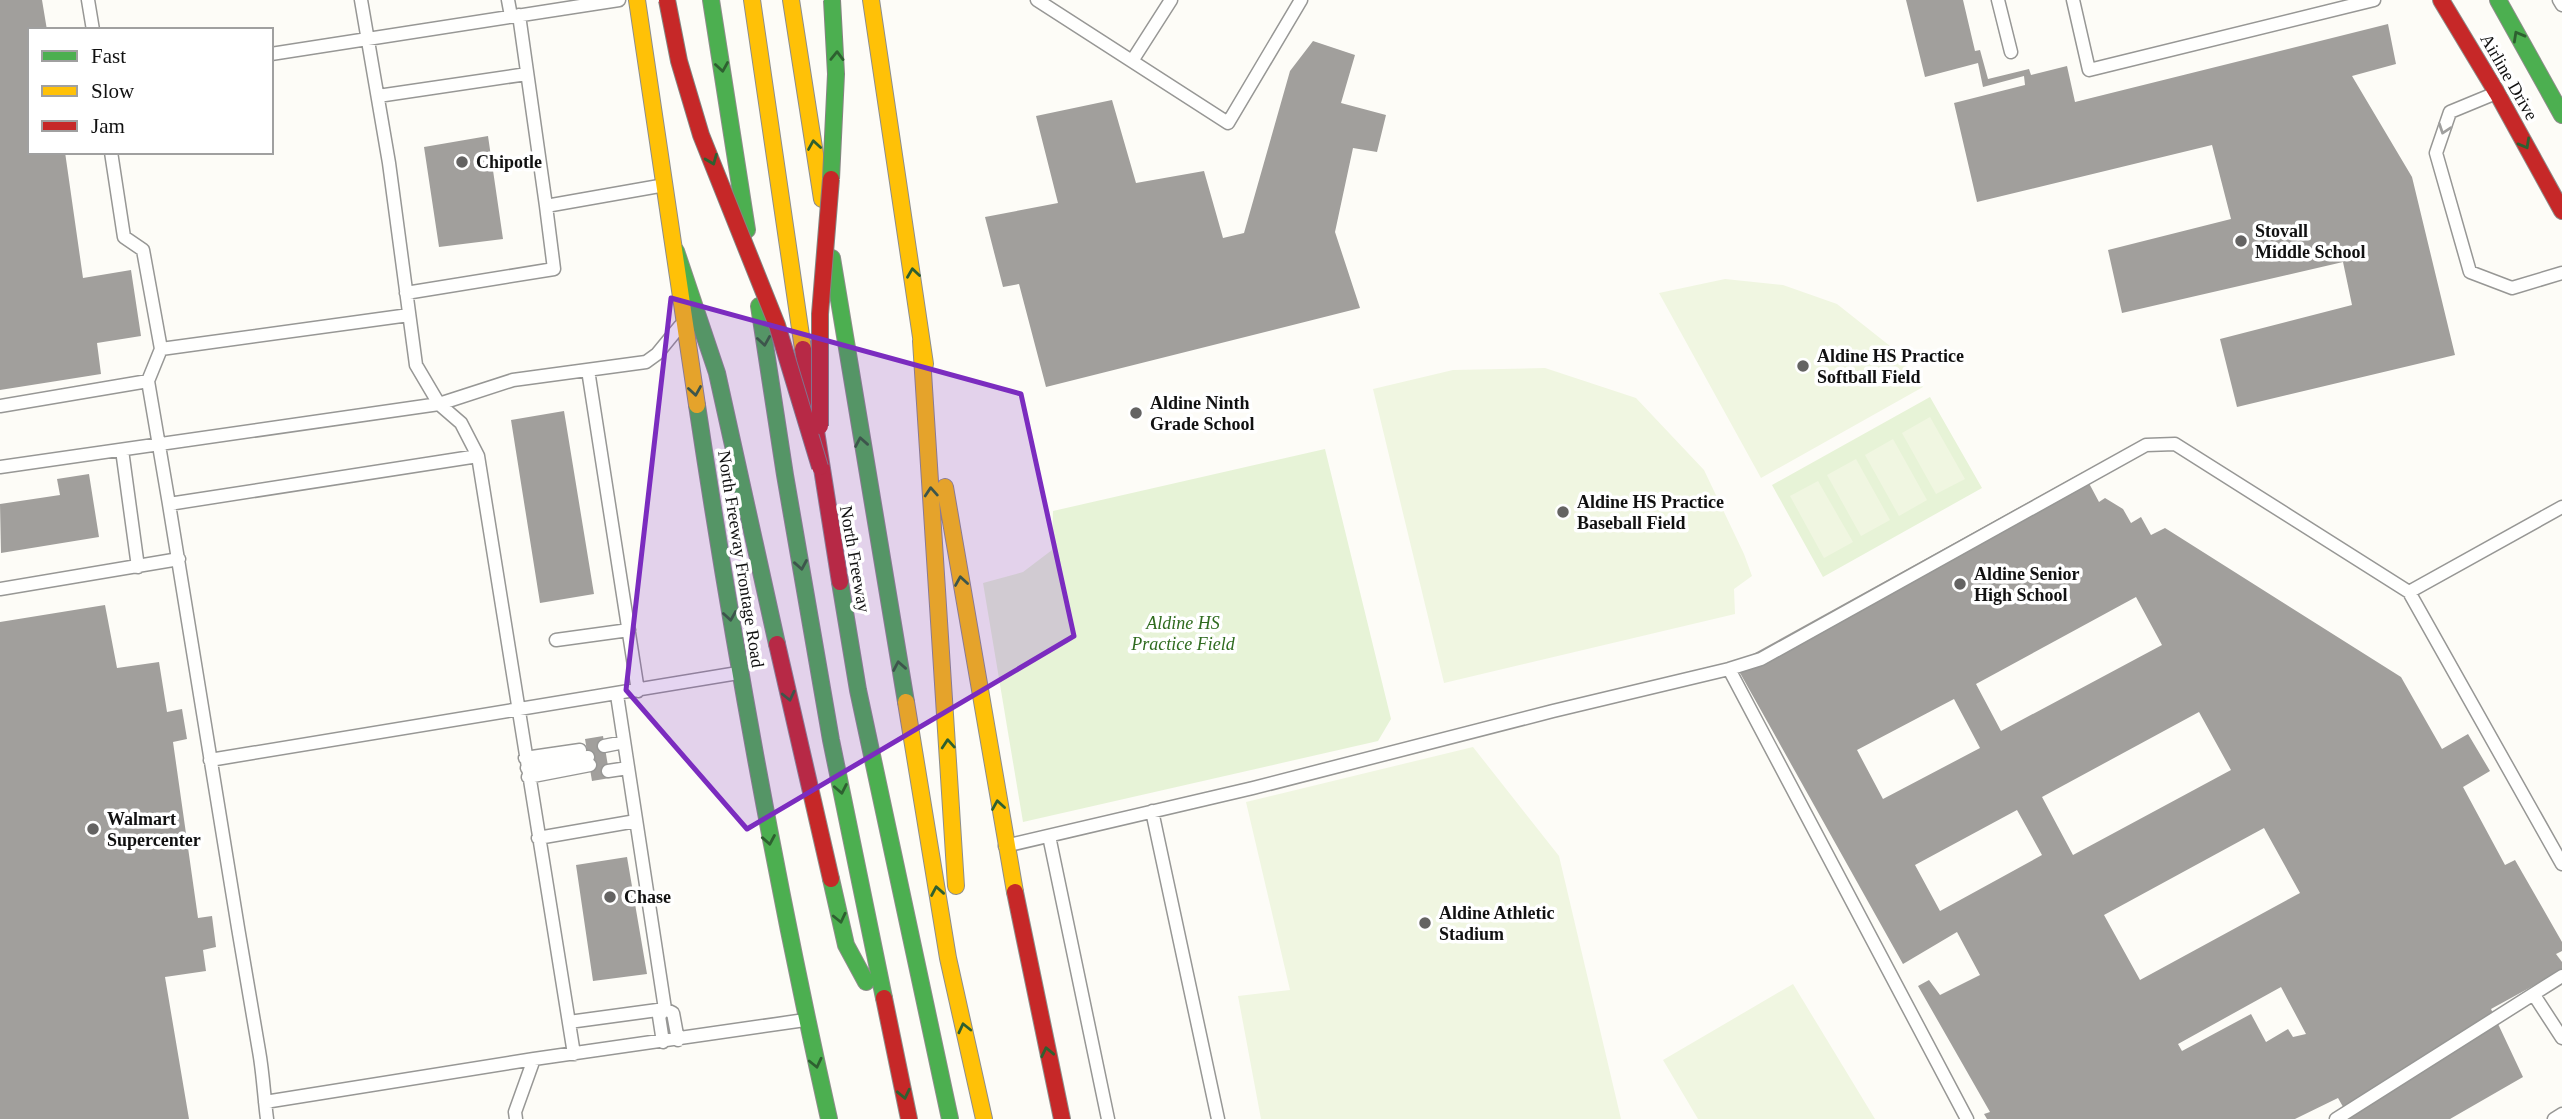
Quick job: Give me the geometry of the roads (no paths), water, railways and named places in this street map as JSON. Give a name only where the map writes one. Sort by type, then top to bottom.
[{"type":"main road","name":"North Freeway Frontage Road","points":[[637,0],[739,673],[773,864],[805,1020],[829,1119]]},
{"type":"main road","points":[[667,0],[679,61],[701,135],[777,325],[820,467]]},
{"type":"main road","points":[[711,0],[792,514],[831,740],[909,1119]]},
{"type":"main road","name":"North Freeway","points":[[752,0],[820,467],[858,690],[950,1119]]},
{"type":"main road","name":"North Freeway","points":[[792,0],[855,409],[948,958],[984,1119]]},
{"type":"main road","points":[[820,467],[820,302],[836,117],[837,39],[832,0]]},
{"type":"main road","points":[[871,0],[919,315],[957,877],[948,958]]},
{"type":"main road","name":"Airline Drive","points":[[2441,0],[2502,90],[2562,211]]},
{"type":"main road","name":"Airline Drive","points":[[2498,0],[2532,72],[2562,115]]},
{"type":"main road","points":[[676,251],[717,373],[846,945],[888,1021]]},
{"type":"main road","points":[[921,341],[1005,846],[1062,1119]]},
{"type":"lane","points":[[88,0],[93,28]]},
{"type":"lane","points":[[361,0],[416,365],[439,404],[461,423],[478,456],[574,1054]]},
{"type":"lane","points":[[406,293],[554,269],[527,74],[515,15],[509,0]]},
{"type":"lane","points":[[273,54],[619,0]]},
{"type":"lane","points":[[1037,0],[1228,123],[1301,0]]},
{"type":"lane","points":[[1132,61],[1171,0]]},
{"type":"lane","points":[[1998,0],[2011,52]]},
{"type":"lane","points":[[2073,0],[2089,70],[2374,0]]},
{"type":"lane","points":[[2559,0],[2562,5]]},
{"type":"lane","points":[[377,96],[527,74]]},
{"type":"lane","points":[[2502,90],[2450,112],[2436,153],[2470,272],[2512,288],[2562,273]]},
{"type":"lane","points":[[111,154],[124,237],[143,250],[161,349],[148,381],[243,951],[249,1001],[260,1052],[267,1119]]},
{"type":"lane","points":[[546,206],[665,185]]},
{"type":"lane","points":[[161,349],[409,315]]},
{"type":"lane","points":[[0,467],[439,404],[513,380],[652,360],[684,320]]},
{"type":"lane","points":[[588,370],[638,691]]},
{"type":"lane","points":[[0,406],[148,381]]},
{"type":"lane","points":[[1005,846],[1253,788],[1553,711],[1729,670],[1761,659],[2146,445],[2175,444],[2409,593],[2562,864]]},
{"type":"lane","points":[[122,450],[138,567]]},
{"type":"lane","points":[[169,504],[478,456]]},
{"type":"lane","points":[[2409,593],[2562,507]]},
{"type":"lane","points":[[0,589],[179,559]]},
{"type":"lane","points":[[556,640],[629,630]]},
{"type":"lane","points":[[1729,670],[1966,1119]]},
{"type":"lane","points":[[210,760],[739,673]]},
{"type":"lane","points":[[617,695],[665,1009],[659,1016],[663,1042]]},
{"type":"lane","points":[[626,755],[606,758],[626,755]]},
{"type":"lane","points":[[527,772],[589,761],[527,772]]},
{"type":"lane","points":[[1152,811],[1218,1119]]},
{"type":"lane","points":[[538,838],[636,821]]},
{"type":"lane","points":[[1049,836],[1108,1119]]},
{"type":"lane","points":[[2336,1119],[2562,976]]},
{"type":"lane","points":[[2534,995],[2562,1038]]},
{"type":"lane","points":[[569,1022],[665,1009],[673,1013],[678,1040]]},
{"type":"lane","points":[[265,1102],[534,1059],[805,1020]]},
{"type":"lane","points":[[516,1119],[515,1112],[534,1059]]},
{"type":"lane","points":[[2554,1119],[2562,1114]]},
{"type":"place","name":"Chipotle","points":[[462,162]]},
{"type":"place","name":"Stovall Middle School","points":[[2241,241]]},
{"type":"place","name":"Aldine HS Practice Softball Field","points":[[1803,366]]},
{"type":"place","name":"Aldine Ninth Grade School","points":[[1136,413]]},
{"type":"place","name":"Aldine HS Practice Baseball Field","points":[[1563,512]]},
{"type":"place","name":"Aldine Senior High School","points":[[1960,584]]},
{"type":"place","name":"Walmart Supercenter","points":[[93,829]]},
{"type":"place","name":"Chase","points":[[610,897]]},
{"type":"place","name":"Aldine Athletic Stadium","points":[[1425,923]]},
{"type":"park label","name":"Aldine HS Practice Field","points":[[1183,633]]}]
